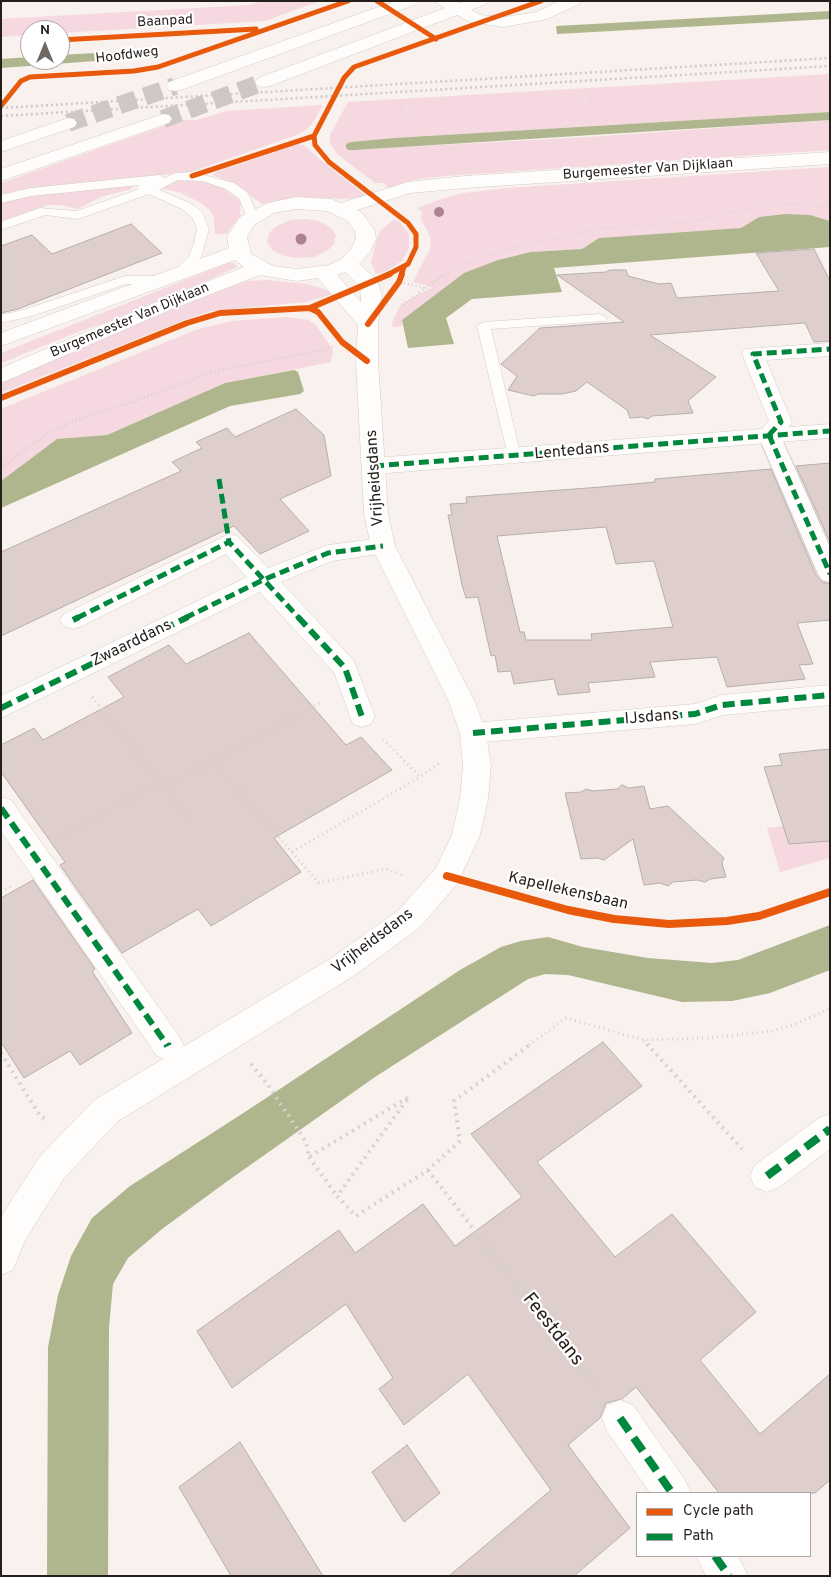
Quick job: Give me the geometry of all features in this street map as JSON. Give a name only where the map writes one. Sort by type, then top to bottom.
[{"type":"street","points":[[175,86],[411,1]]},
{"type":"street","points":[[264,82],[451,5],[480,1]]},
{"type":"street","points":[[451,5],[476,19],[504,22],[541,16],[573,1]]},
{"type":"street","points":[[1,175],[163,118]]},
{"type":"street","points":[[1,147],[68,124]]},
{"type":"street","name":"Burgemeester Van Dijklaan","points":[[341,209],[408,188],[466,182],[830,158]]},
{"type":"street","name":"Burgemeester Van Dijklaan","points":[[361,223],[466,182]]},
{"type":"street","points":[[296,202],[319,203],[341,209],[355,217],[365,231],[364,246],[355,258],[347,264],[324,272],[297,276],[260,268],[243,257],[240,251],[237,241],[239,231],[252,216],[276,206],[296,202]]},
{"type":"street","name":"Burgemeester Van Dijklaan","points":[[1,340],[240,251]]},
{"type":"street","points":[[347,264],[370,284]]},
{"type":"street","name":"Burgemeester Van Dijklaan","points":[[1,376],[163,306],[260,268]]},
{"type":"street","points":[[324,272],[368,324]]},
{"type":"street","name":"Vrijheidsdans","points":[[1,1258],[12,1229],[52,1167],[107,1110],[344,966],[409,919],[447,876],[466,835],[474,799],[477,765],[473,733],[462,702],[383,546],[376,514],[367,361],[368,324],[372,295],[370,284]]},
{"type":"street","points":[[830,349],[752,354],[781,422],[769,436],[830,574]]},
{"type":"street","name":"Lentedans","points":[[374,466],[514,457],[830,431]]},
{"type":"street","points":[[73,620],[229,542],[345,668],[362,717]]},
{"type":"street","name":"Zwaarddans","points":[[1,708],[263,580],[328,554],[383,546]]},
{"type":"street","name":"IJsdans","points":[[473,733],[695,714],[722,705],[830,695]]},
{"type":"street","points":[[1,808],[168,1046]]},
{"type":"street","points":[[767,1176],[830,1129]]},
{"type":"street","points":[[620,1418],[671,1492]]},
{"type":"street","points":[[716,1557],[729,1576]]},
{"type":"lane","points":[[1,226],[44,210],[78,215],[148,190],[176,177]]},
{"type":"lane","points":[[1,199],[31,192],[132,181],[176,177],[205,178],[230,186],[244,196],[252,216]]},
{"type":"lane","points":[[1,319],[125,280],[171,277],[195,257],[203,229],[198,216],[186,206],[132,181]]},
{"type":"lane","points":[[514,457],[484,326],[600,318]]},
{"type":"path","points":[[589,92],[594,107]]},
{"type":"path","points":[[400,103],[404,118]]},
{"type":"path","points":[[368,324],[392,313],[444,276],[460,267],[505,250],[595,229],[689,222],[765,205],[799,204],[830,208]]},
{"type":"path","points":[[368,324],[399,282],[404,267],[370,284]]},
{"type":"path","points":[[1,467],[47,434],[74,421],[130,403],[211,372],[322,350],[342,342],[336,334]]},
{"type":"path","points":[[73,673],[190,819]]},
{"type":"path","points":[[1,892],[26,878],[38,860],[44,846],[153,786],[168,785],[213,762],[221,755],[351,686]]},
{"type":"path","points":[[362,717],[420,777]]},
{"type":"path","points":[[292,852],[420,777],[457,750],[473,733]]},
{"type":"path","points":[[213,762],[319,883],[386,869],[414,879],[447,876]]},
{"type":"path","points":[[268,1085],[306,1142],[309,1157],[337,1196],[356,1216],[428,1170],[460,1141],[454,1101],[566,1018],[644,1040],[709,1038],[772,1031],[793,1025],[830,1009]]},
{"type":"path","points":[[644,1040],[767,1176]]},
{"type":"path","points":[[1,1053],[40,1116],[77,1141]]},
{"type":"path","points":[[309,1157],[409,1097],[337,1196]]},
{"type":"shaded area","points":[[263,1],[320,1],[265,21],[70,32],[70,20],[20,20],[20,36],[1,37],[1,19],[250,5]]},
{"type":"shaded area","points":[[830,11],[830,19],[557,34],[556,26]]},
{"type":"shaded area","points":[[149,50],[155,51],[158,54],[149,57],[70,63],[70,54]]},
{"type":"shaded area","points":[[20,58],[20,67],[1,68],[1,59]]},
{"type":"shaded area","points":[[830,74],[830,112],[394,138],[351,142],[348,150],[588,137],[830,120],[830,150],[445,176],[413,180],[388,188],[384,183],[375,183],[338,155],[330,143],[330,135],[348,102]]},
{"type":"shaded area","points":[[323,105],[312,124],[302,133],[191,172],[30,188],[1,194],[1,183],[181,120],[197,120],[226,111]]},
{"type":"shaded area","points":[[830,112],[830,120],[354,150],[348,150],[346,147],[346,144],[351,142],[394,138]]},
{"type":"shaded area","points":[[299,144],[304,145],[366,196],[348,199],[300,197],[262,204],[236,185],[213,175],[216,172]]},
{"type":"shaded area","points":[[830,167],[830,221],[810,215],[785,214],[759,217],[741,228],[599,238],[582,249],[531,252],[498,260],[464,273],[402,320],[402,326],[392,327],[393,320],[401,304],[433,287],[413,282],[431,247],[430,236],[421,219],[422,212],[417,208],[441,199],[464,193],[507,188]]},
{"type":"shaded area","points":[[175,180],[207,182],[223,188],[241,201],[240,215],[242,215],[227,234],[215,234],[214,218],[210,210],[201,203],[179,192],[159,188]]},
{"type":"shaded area","points":[[133,186],[131,189],[101,197],[78,209],[61,205],[48,205],[1,221],[1,203],[28,196]]},
{"type":"shaded area","points":[[785,214],[810,215],[830,221],[830,247],[554,268],[562,292],[472,299],[446,318],[454,344],[408,348],[402,320],[464,273],[498,260],[531,252],[582,249],[599,238],[741,228],[759,217]]},
{"type":"shaded area","points":[[305,219],[319,221],[330,227],[336,235],[334,244],[327,251],[314,257],[298,258],[284,256],[272,250],[267,242],[269,233],[277,226],[290,220]]},
{"type":"shaded area","points":[[394,219],[400,222],[409,234],[409,248],[402,261],[383,273],[376,274],[371,263],[375,245],[380,231]]},
{"type":"shaded area","points":[[228,263],[234,263],[237,267],[138,312],[83,330],[1,363],[1,353]]},
{"type":"shaded area","points":[[268,280],[307,284],[333,294],[306,302],[211,311],[1,393],[1,383],[133,325],[230,284]]},
{"type":"shaded area","points":[[286,317],[308,320],[316,325],[333,350],[331,362],[225,383],[107,435],[57,439],[1,481],[1,409],[198,329],[233,321]]},
{"type":"shaded area","points":[[294,370],[298,372],[304,391],[300,394],[230,406],[1,508],[1,481],[57,439],[107,435],[225,383]]},
{"type":"shaded area","points":[[830,821],[830,858],[780,872],[767,828]]},
{"type":"shaded area","points":[[830,925],[830,970],[770,993],[732,1001],[682,1002],[568,975],[545,974],[528,979],[375,1077],[162,1229],[128,1258],[113,1284],[109,1327],[108,1576],[47,1576],[48,1347],[58,1295],[71,1256],[92,1218],[130,1186],[460,970],[501,947],[521,941],[548,937],[583,947],[648,958],[712,963],[738,960]]},
{"type":"building","points":[[131,224],[162,253],[18,309],[1,313],[1,246],[32,235],[52,254]]},
{"type":"building","points":[[814,249],[830,281],[830,341],[814,342],[805,323],[650,335],[716,377],[688,401],[693,413],[652,416],[648,419],[642,417],[630,418],[627,410],[587,382],[576,391],[562,394],[538,394],[534,396],[508,390],[517,376],[501,364],[540,328],[624,322],[557,275],[626,270],[628,276],[659,284],[671,283],[677,298],[779,291],[756,253]]},
{"type":"building","points":[[296,409],[324,435],[331,476],[280,499],[309,531],[260,554],[234,526],[1,636],[1,552],[181,471],[172,462],[202,448],[196,442],[227,428],[235,437]]},
{"type":"building","points":[[830,463],[830,542],[796,466]]},
{"type":"building","points":[[771,469],[816,575],[822,582],[830,584],[830,620],[797,623],[813,664],[799,665],[805,679],[727,687],[717,657],[650,662],[655,677],[588,683],[590,692],[558,695],[554,679],[514,684],[511,671],[498,672],[495,655],[491,656],[478,597],[466,598],[462,585],[448,515],[452,515],[450,504],[467,503],[466,497],[655,482],[655,479]],"holes":[[[606,527],[616,564],[654,561],[673,627],[591,634],[592,640],[526,640],[524,632],[520,632],[497,536]]]},
{"type":"building","points":[[249,633],[346,745],[361,737],[392,770],[274,838],[301,872],[211,926],[198,909],[122,953],[60,865],[65,862],[1,772],[1,745],[34,728],[43,740],[124,697],[108,677],[169,645],[186,664]]},
{"type":"building","points":[[830,749],[830,841],[789,844],[764,767],[782,765],[779,754]]},
{"type":"building","points":[[622,785],[629,788],[644,786],[650,809],[668,806],[724,858],[722,863],[726,877],[710,879],[705,882],[697,880],[673,882],[668,886],[660,883],[644,885],[633,839],[604,860],[597,858],[581,859],[565,793],[581,792],[586,789],[593,791],[617,789]]},
{"type":"building","points":[[33,880],[95,969],[92,971],[132,1033],[80,1065],[70,1051],[24,1078],[1,1042],[1,898]]},
{"type":"building","points":[[603,1042],[642,1086],[537,1162],[615,1257],[672,1214],[756,1312],[700,1360],[760,1434],[830,1374],[830,1480],[815,1493],[718,1492],[636,1387],[622,1399],[606,1403],[600,1418],[568,1445],[630,1528],[574,1576],[449,1576],[551,1490],[468,1374],[404,1425],[379,1389],[393,1378],[346,1304],[232,1388],[197,1331],[339,1230],[355,1253],[423,1204],[455,1246],[522,1197],[471,1134]]},
{"type":"building","points":[[240,1442],[323,1576],[231,1576],[179,1487]]},
{"type":"building","points":[[407,1445],[440,1493],[404,1522],[372,1472]]},
{"type":"tunnel","points":[[163,119],[264,82]]},
{"type":"tunnel","points":[[68,123],[175,86]]},
{"type":"railway","points":[[1,108],[830,58]]},
{"type":"railway","points":[[1,116],[830,66]]},
{"type":"marked path","points":[[769,435],[781,422],[753,354],[830,349]]},
{"type":"marked path","points":[[374,466],[830,431]]},
{"type":"marked path","points":[[769,435],[830,574]]},
{"type":"marked path","points":[[219,479],[229,542]]},
{"type":"marked path","points":[[73,620],[229,542],[345,668],[362,717]]},
{"type":"marked path","points":[[1,708],[263,580],[328,553],[383,546]]},
{"type":"marked path","points":[[473,733],[695,714],[722,705],[830,695]]},
{"type":"marked path","points":[[1,808],[168,1046]]},
{"type":"marked path","points":[[767,1176],[830,1129]]},
{"type":"marked path","points":[[620,1418],[671,1492]]},
{"type":"marked path","points":[[716,1557],[729,1576]]},
{"type":"cycle path","name":"Hoofdweg","points":[[1,106],[21,81],[30,77],[134,71],[158,67],[348,1]]},
{"type":"cycle path","points":[[377,1],[436,39]]},
{"type":"cycle path","points":[[1,398],[187,323],[220,313],[310,308],[381,279],[408,264],[416,247],[416,234],[408,223],[329,162],[315,145],[314,136],[344,78],[354,67],[541,1]]},
{"type":"cycle path","name":"Baanpad","points":[[70,39],[256,29]]},
{"type":"cycle path","points":[[192,176],[314,136]]},
{"type":"cycle path","points":[[368,324],[399,282],[404,267]]},
{"type":"cycle path","points":[[310,308],[318,312],[342,342],[367,361]]},
{"type":"cycle path","name":"Kapellekensbaan","points":[[447,876],[568,910],[614,919],[669,924],[727,921],[759,916],[830,892]]}]
